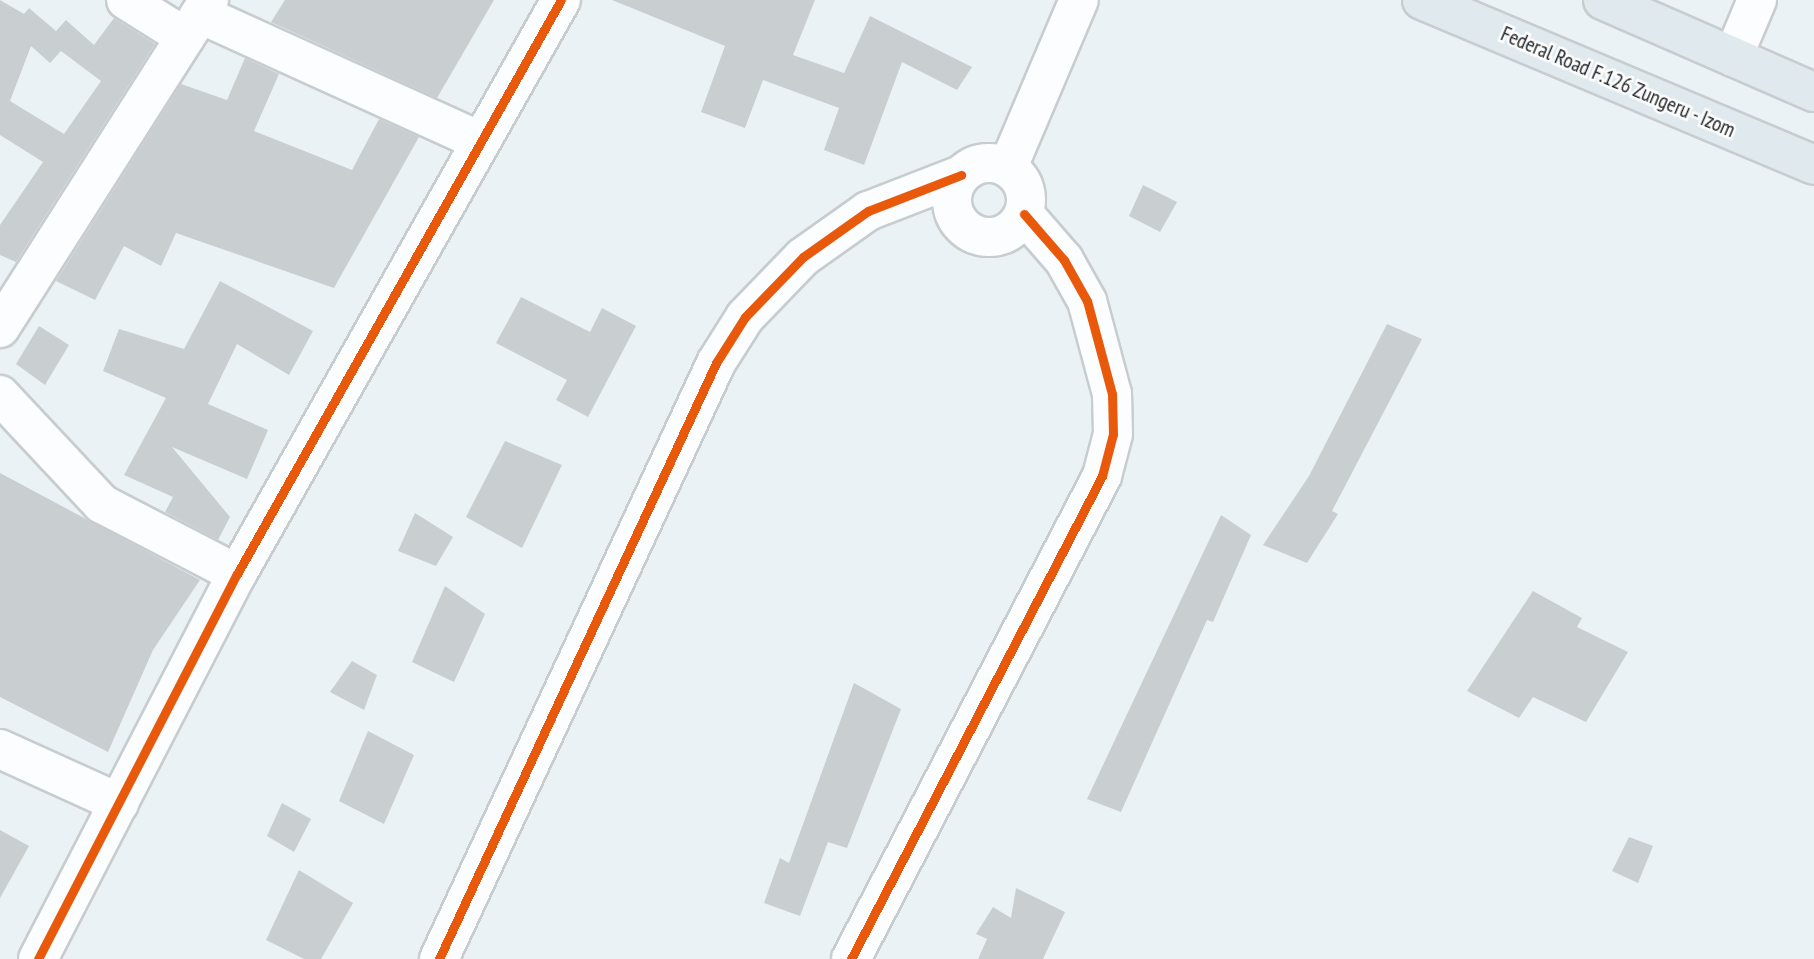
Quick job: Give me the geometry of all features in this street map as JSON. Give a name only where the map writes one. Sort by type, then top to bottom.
[{"type":"main road","name":"Federal Road F.126 Zungeru - Izom","points":[[1422,0],[1814,164]]},
{"type":"main road","points":[[1603,0],[1814,92]]},
{"type":"street","points":[[126,0],[198,17],[480,141]]},
{"type":"street","points":[[37,959],[237,574],[561,0]]},
{"type":"street","points":[[1009,167],[1079,0]]},
{"type":"street","points":[[1733,57],[1757,0]]},
{"type":"street","points":[[0,328],[198,17]]},
{"type":"street","points":[[439,959],[716,363],[745,317],[803,257],[868,211],[961,175],[984,163],[1009,167],[1024,189],[1024,214],[1064,260],[1087,300],[1112,394],[1113,434],[1102,476],[851,959]]},
{"type":"street","points":[[961,175],[952,199],[969,231],[1006,233],[1024,214]]},
{"type":"street","points":[[0,395],[102,503],[237,574]]},
{"type":"street","points":[[0,749],[119,803]]},
{"type":"building","points":[[0,0],[24,14],[29,8],[56,31],[66,20],[94,45],[114,18],[155,44],[16,262],[0,255],[0,225],[43,162],[0,135]],"holes":[[[31,46],[50,63],[61,51],[101,81],[64,134],[10,101]]]},
{"type":"building","points":[[285,0],[494,0],[437,98],[271,22]]},
{"type":"building","points":[[612,0],[815,0],[793,55],[844,73],[870,16],[972,67],[957,90],[902,62],[864,165],[824,150],[839,108],[763,80],[745,128],[701,112],[725,46]]},
{"type":"building","points":[[245,58],[279,74],[254,131],[352,170],[379,119],[419,137],[334,288],[176,233],[161,266],[124,246],[95,300],[56,281],[181,84],[227,100]]},
{"type":"building","points":[[1143,185],[1177,202],[1160,232],[1129,216]]},
{"type":"building","points":[[220,281],[313,331],[289,375],[237,344],[208,404],[268,430],[247,479],[172,447],[230,517],[218,540],[165,512],[173,497],[124,475],[166,398],[103,371],[119,329],[184,349]]},
{"type":"building","points":[[521,297],[590,332],[602,308],[636,326],[588,417],[556,400],[567,380],[496,343]]},
{"type":"building","points":[[1387,324],[1422,339],[1332,511],[1338,514],[1307,563],[1263,545],[1309,476]]},
{"type":"building","points":[[39,326],[69,345],[45,385],[16,364]]},
{"type":"building","points":[[505,441],[562,465],[522,548],[466,517]]},
{"type":"building","points":[[0,473],[200,580],[153,650],[108,752],[0,697]]},
{"type":"building","points":[[415,513],[453,537],[436,566],[398,551]]},
{"type":"building","points":[[1221,515],[1251,535],[1213,622],[1207,620],[1121,812],[1087,799]]},
{"type":"building","points":[[445,586],[485,614],[454,682],[412,662]]},
{"type":"building","points":[[1533,591],[1582,618],[1577,627],[1628,652],[1586,722],[1533,697],[1519,718],[1467,691]]},
{"type":"building","points":[[352,661],[377,675],[364,710],[330,692]]},
{"type":"building","points":[[854,683],[901,709],[847,848],[828,842],[800,916],[764,903],[780,858],[789,863]]},
{"type":"building","points":[[368,731],[414,755],[384,824],[339,801]]},
{"type":"building","points":[[282,803],[311,819],[294,852],[267,836]]},
{"type":"building","points":[[0,830],[29,846],[0,898]]},
{"type":"building","points":[[1629,837],[1653,846],[1638,883],[1612,871]]},
{"type":"building","points":[[299,870],[353,903],[321,959],[304,959],[266,940]]},
{"type":"building","points":[[1016,888],[1065,912],[1043,959],[978,959],[987,939],[976,934],[993,907],[1011,918]]},
{"type":"cycle path","points":[[38,959],[237,574],[561,0]]},
{"type":"cycle path","points":[[439,959],[716,363],[745,317],[803,257],[868,211],[961,175]]},
{"type":"cycle path","points":[[851,959],[1102,476],[1113,434],[1112,394],[1087,301],[1064,260],[1024,214]]}]
